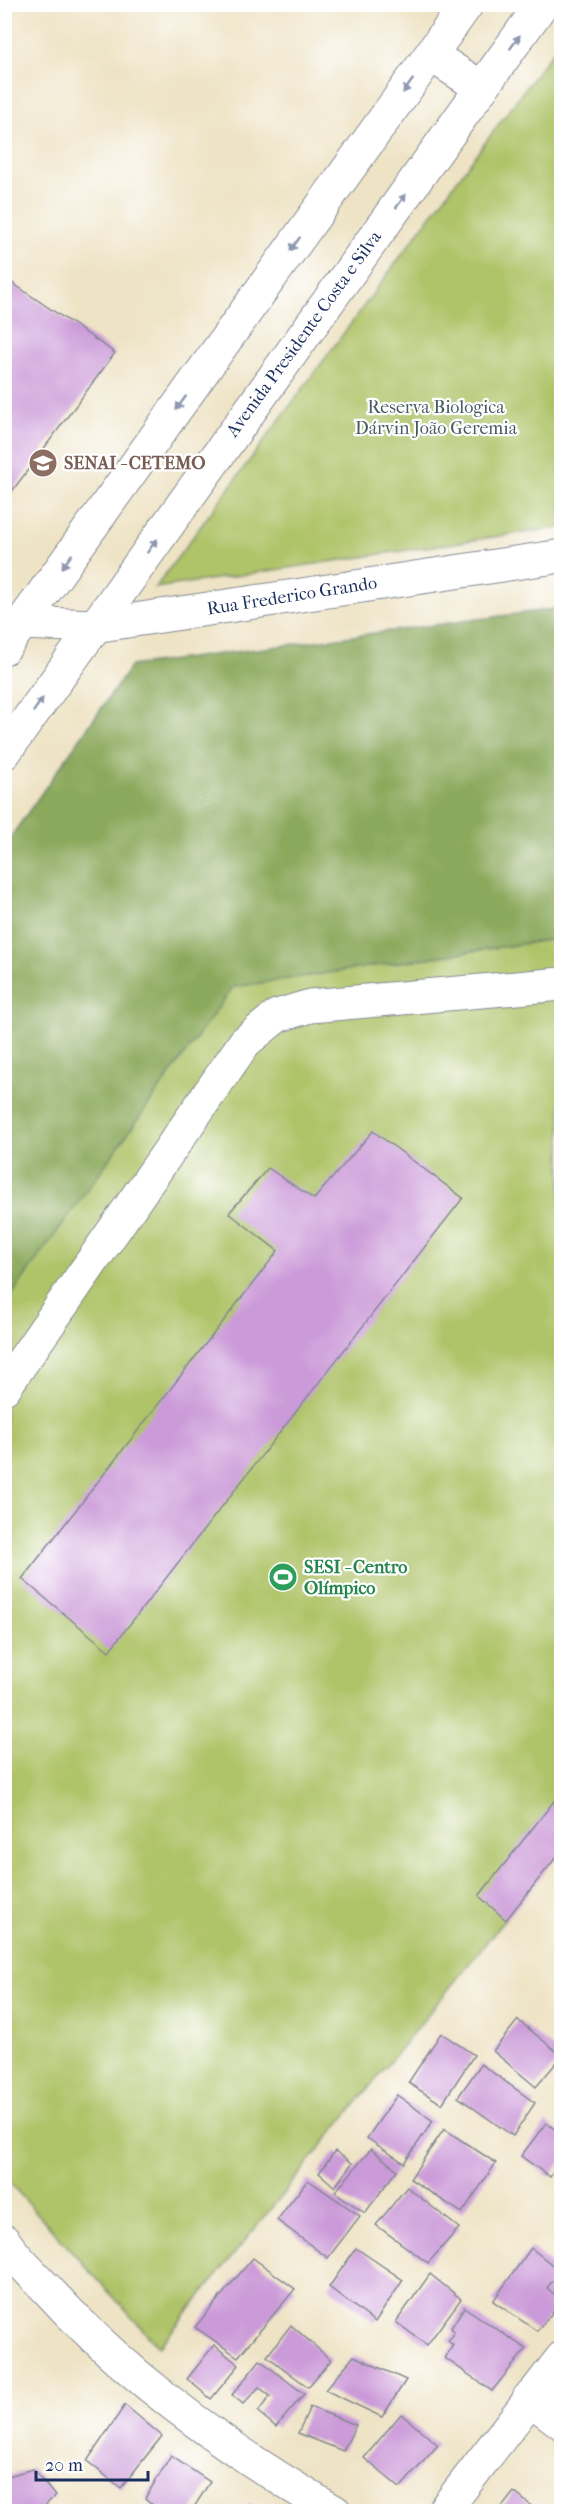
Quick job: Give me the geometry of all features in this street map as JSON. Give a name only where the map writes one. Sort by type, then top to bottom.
[{"type":"street","points":[[13,635],[467,4]]},
{"type":"street","name":"Avenida Presidente Costa e Silva","points":[[4,753],[542,4]]},
{"type":"street","points":[[430,55],[482,88]]},
{"type":"street","name":"Rua Frederico Grando","points":[[13,635],[94,626],[561,556]]},
{"type":"street","points":[[4,1389],[245,1042],[277,1016],[310,1006],[561,984]]},
{"type":"street","points":[[4,2241],[69,2314],[142,2380],[225,2443],[335,2511]]},
{"type":"street","points":[[443,2511],[561,2358]]},
{"type":"street","points":[[529,2397],[561,2423]]},
{"type":"green space","name":"Reserva Biologica Dárvin João Geremia","points":[[561,40],[561,527],[155,588]]},
{"type":"green space","points":[[561,608],[561,938],[233,987],[5,1304],[5,845],[131,666]]},
{"type":"green space","name":"SESI - Centro Olímpico","points":[[561,938],[561,1850],[159,2347],[5,2178],[5,1304],[233,987]]},
{"type":"building","points":[[8,280],[115,353],[4,502],[4,284]]},
{"type":"building","points":[[373,1131],[463,1198],[109,1651],[22,1579],[278,1251],[229,1213],[268,1168],[314,1199]]},
{"type":"building","points":[[562,1791],[562,1850],[506,1920],[479,1896]]},
{"type":"building","points":[[518,2020],[562,2056],[536,2087],[493,2051]]},
{"type":"building","points":[[441,2033],[474,2055],[442,2104],[408,2083]]},
{"type":"building","points":[[481,2064],[535,2103],[513,2136],[458,2097]]},
{"type":"building","points":[[397,2095],[433,2121],[404,2163],[367,2138]]},
{"type":"building","points":[[546,2123],[562,2134],[562,2160],[550,2177],[521,2156]]},
{"type":"building","points":[[444,2129],[496,2163],[462,2213],[410,2179]]},
{"type":"building","points":[[371,2149],[397,2170],[365,2213],[335,2192]]},
{"type":"building","points":[[335,2151],[352,2163],[335,2187],[319,2173]]},
{"type":"building","points":[[308,2180],[360,2216],[328,2258],[277,2220]]},
{"type":"building","points":[[407,2187],[459,2228],[428,2263],[376,2225]]},
{"type":"building","points":[[356,2248],[403,2280],[375,2322],[329,2287]]},
{"type":"building","points":[[531,2248],[560,2271],[547,2288],[562,2301],[537,2331],[493,2301]]},
{"type":"building","points":[[253,2258],[295,2289],[238,2357],[195,2327]]},
{"type":"building","points":[[430,2274],[461,2299],[427,2345],[396,2322]]},
{"type":"building","points":[[464,2307],[526,2349],[492,2391],[445,2358],[453,2345],[448,2341],[454,2332],[451,2328]]},
{"type":"building","points":[[291,2325],[331,2360],[308,2387],[267,2356]]},
{"type":"building","points":[[214,2345],[239,2365],[211,2399],[187,2379]]},
{"type":"building","points":[[354,2356],[406,2380],[382,2417],[325,2390]]},
{"type":"building","points":[[260,2360],[304,2394],[276,2427],[258,2412],[270,2396],[259,2387],[243,2404],[232,2395]]},
{"type":"building","points":[[125,2405],[162,2436],[121,2488],[87,2461]]},
{"type":"building","points":[[310,2407],[356,2425],[343,2451],[298,2433]]},
{"type":"building","points":[[401,2414],[438,2445],[400,2488],[364,2458]]},
{"type":"building","points":[[171,2456],[210,2482],[191,2512],[161,2512],[145,2498]]},
{"type":"building","points":[[33,2469],[55,2496],[38,2512],[4,2512],[4,2477]]},
{"type":"building","points":[[514,2492],[539,2512],[498,2512]]},
{"type":"building","points":[[250,2504],[266,2512],[244,2512]]},
{"type":"place","name":"SENAI - CETEMO","points":[[43,463]]},
{"type":"place","name":"SESI - Centro Olímpico","points":[[283,1577]]}]
